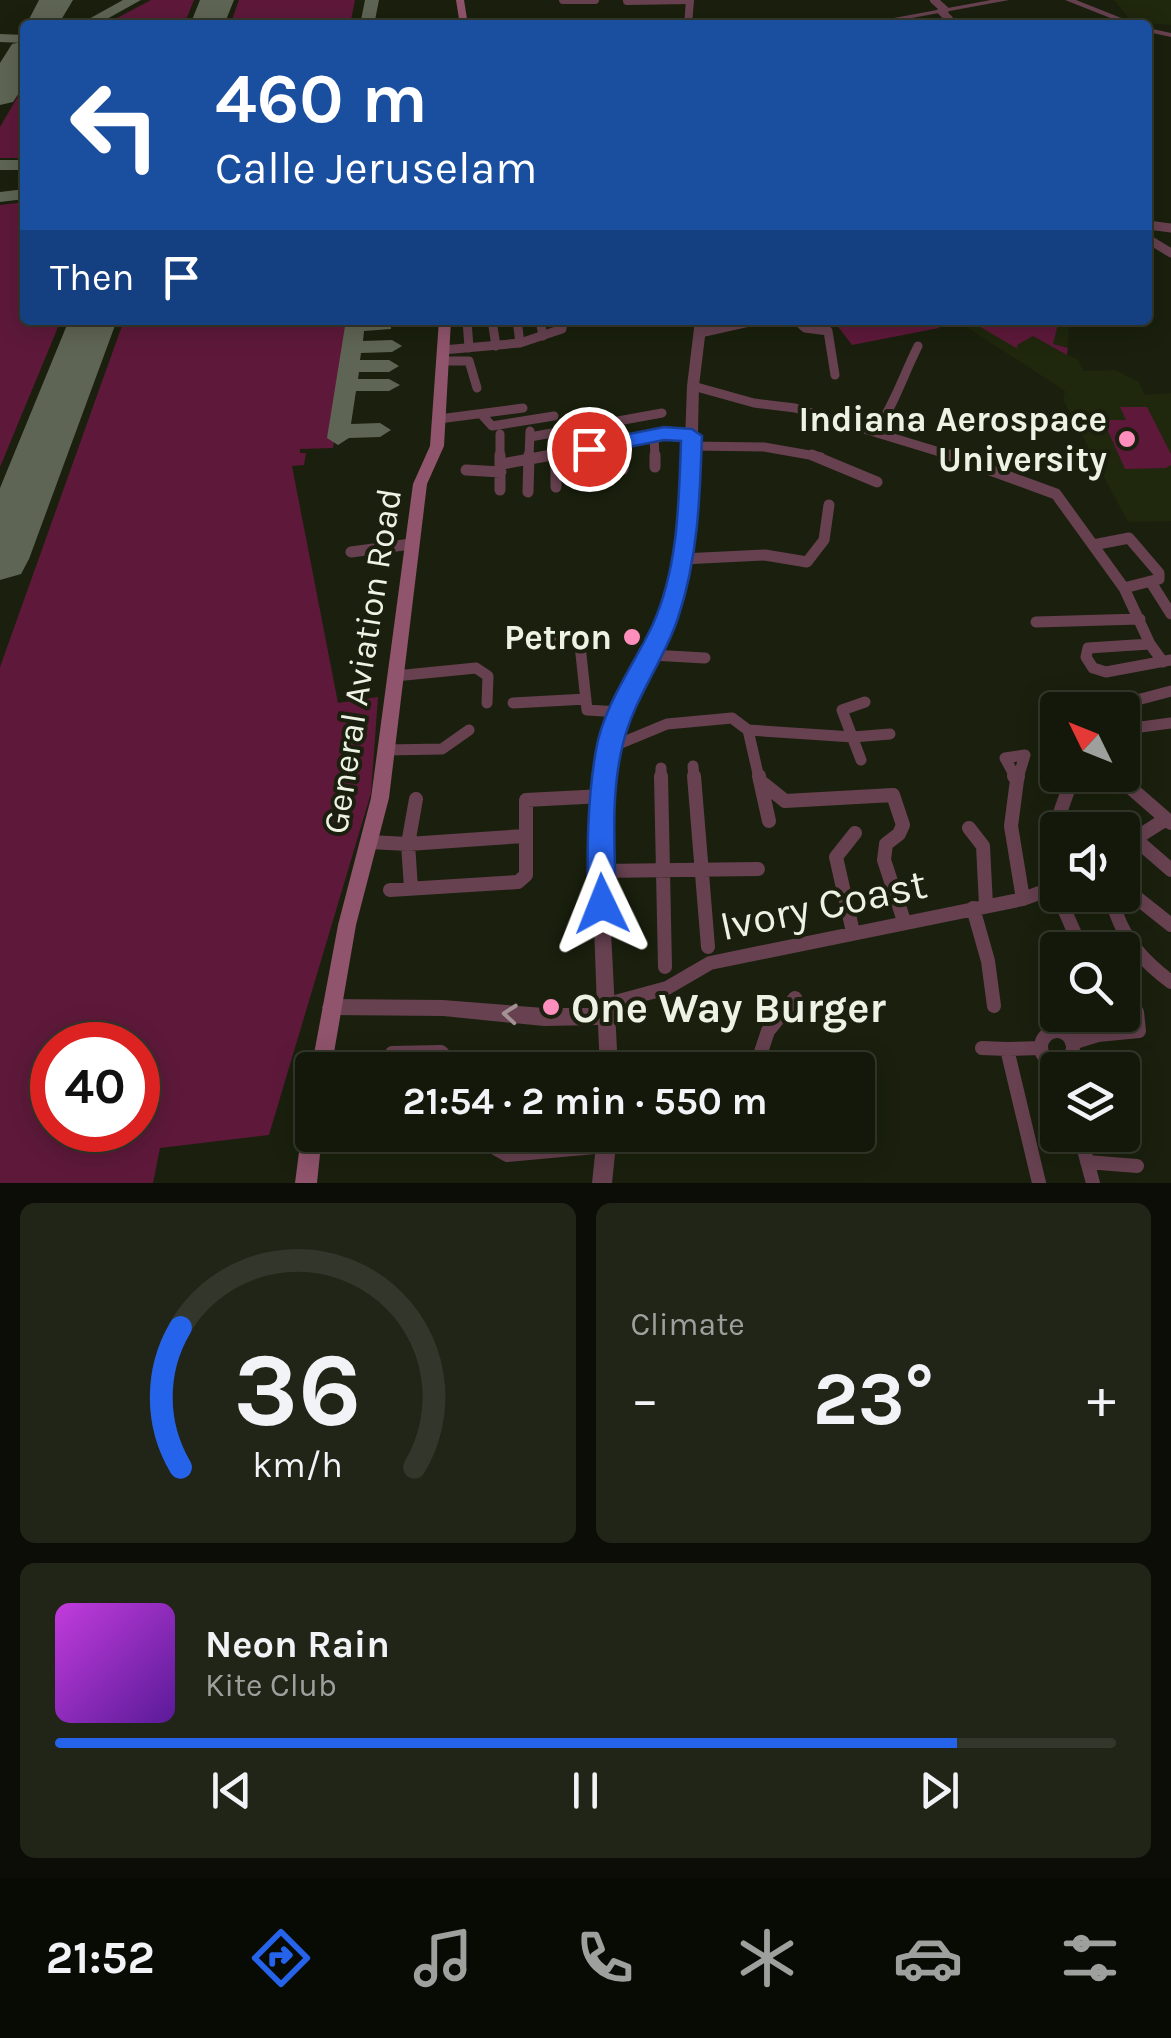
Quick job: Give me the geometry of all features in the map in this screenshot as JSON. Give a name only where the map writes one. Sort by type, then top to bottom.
[{"type":"main road","name":"General Aviation Road","points":[[324,1052],[387,750],[420,484],[437,446],[445,325]]},
{"type":"main road","points":[[306,1183],[309,1152]]},
{"type":"street","points":[[566,4],[595,0]]},
{"type":"street","points":[[621,10],[628,8],[626,1],[690,0]]},
{"type":"street","points":[[934,0],[947,20]]},
{"type":"street","points":[[897,20],[1004,0]]},
{"type":"street","points":[[1069,0],[1122,20]]},
{"type":"street","points":[[467,325],[469,348]]},
{"type":"street","points":[[493,325],[496,346]]},
{"type":"street","points":[[517,325],[520,344]]},
{"type":"street","points":[[541,325],[543,336]]},
{"type":"street","points":[[443,356],[469,348],[520,344],[562,329],[562,325]]},
{"type":"street","points":[[802,325],[828,330],[835,375]]},
{"type":"street","points":[[608,1052],[600,871],[609,748],[620,712],[666,620],[682,560],[688,522],[693,386],[701,326]]},
{"type":"street","points":[[876,431],[899,397],[899,382],[918,346]]},
{"type":"street","points":[[443,356],[468,361],[477,388]]},
{"type":"street","points":[[693,386],[876,431],[1056,494],[1124,588],[1150,644],[1167,661]]},
{"type":"street","points":[[439,419],[523,408]]},
{"type":"street","points":[[528,492],[530,432],[590,427],[663,408],[655,467]]},
{"type":"street","points":[[482,414],[492,426],[554,416]]},
{"type":"street","points":[[590,427],[591,476]]},
{"type":"street","points":[[500,434],[500,490]]},
{"type":"street","points":[[466,470],[502,468],[659,435],[691,441],[772,445],[836,460],[876,482]]},
{"type":"street","points":[[623,442],[624,469]]},
{"type":"street","points":[[556,455],[556,487]]},
{"type":"street","points":[[682,560],[765,555],[807,562],[824,540],[829,505]]},
{"type":"street","points":[[1093,545],[1129,538],[1158,572],[1171,614]]},
{"type":"street","points":[[350,552],[384,552],[392,545],[411,544]]},
{"type":"street","points":[[1124,588],[1160,581]]},
{"type":"street","points":[[1036,622],[1140,619]]},
{"type":"street","points":[[530,634],[579,636],[591,713],[620,712]]},
{"type":"street","points":[[1150,644],[1088,648],[1086,657],[1098,671],[1167,661]]},
{"type":"street","points":[[651,655],[705,658]]},
{"type":"street","points":[[395,676],[476,668],[488,676],[488,703]]},
{"type":"street","points":[[1140,699],[1171,691]]},
{"type":"street","points":[[513,703],[586,699]]},
{"type":"street","points":[[862,760],[842,710],[865,702]]},
{"type":"street","points":[[609,748],[667,724],[724,716],[748,730],[853,737],[890,734]]},
{"type":"street","points":[[1140,727],[1171,723]]},
{"type":"street","points":[[387,750],[439,752],[460,741],[468,730]]},
{"type":"street","points":[[748,730],[768,821]]},
{"type":"street","points":[[693,766],[708,947]]},
{"type":"street","points":[[661,768],[665,968]]},
{"type":"street","points":[[1018,780],[1012,818],[1022,899]]},
{"type":"street","points":[[760,781],[785,801],[893,796],[903,825],[886,844],[884,860],[904,921]]},
{"type":"street","points":[[1136,792],[1169,821],[1140,837]]},
{"type":"street","points":[[390,890],[518,882],[526,875],[523,803],[528,797],[603,796]]},
{"type":"street","points":[[411,888],[408,844],[416,800]]},
{"type":"street","points":[[968,828],[983,846],[979,907],[994,1006]]},
{"type":"street","points":[[853,932],[836,857],[855,833]]},
{"type":"street","points":[[369,842],[408,844],[524,836]]},
{"type":"street","points":[[1140,851],[1171,870]]},
{"type":"street","points":[[600,871],[758,869]]},
{"type":"street","name":"Ivory Coast","points":[[607,1010],[667,988],[710,963],[1040,895]]},
{"type":"street","points":[[1140,900],[1171,925]]},
{"type":"street","points":[[1117,912],[1123,935],[1140,959],[1171,982]]},
{"type":"street","points":[[760,1052],[768,1031],[795,998]]},
{"type":"street","points":[[330,1007],[444,1008],[544,1017],[607,1010]]},
{"type":"street","points":[[1042,1052],[1040,1038],[1048,1032],[1058,1032],[1072,1043]]},
{"type":"street","points":[[1072,1043],[1098,1034],[1126,1032]]},
{"type":"street","points":[[1072,1043],[1072,1052]]},
{"type":"street","points":[[982,1048],[1040,1048]]},
{"type":"street","points":[[1007,1049],[1039,1183]]},
{"type":"street","points":[[502,1152],[528,1152]]},
{"type":"street","points":[[602,1183],[606,1152]]},
{"type":"street","points":[[1084,1152],[1092,1183]]},
{"type":"street","points":[[1087,1162],[1137,1166]]},
{"type":"shaded area","points":[[151,0],[194,0],[186,20],[113,20]]},
{"type":"shaded area","points":[[239,0],[355,0],[351,20],[232,20]]},
{"type":"shaded area","points":[[1114,0],[1171,0],[1171,25],[1130,20]]},
{"type":"shaded area","points":[[20,93],[20,158],[0,158],[0,127]]},
{"type":"shaded area","points":[[20,203],[20,325],[59,325],[0,467],[0,205]]},
{"type":"shaded area","points":[[122,325],[351,325],[333,448],[300,449],[300,453],[306,453],[304,465],[292,466],[338,703],[378,697],[371,793],[269,1135],[160,1148],[160,1022],[30,1022],[30,1152],[159,1152],[153,1183],[0,1183],[0,667]]},
{"type":"shaded area","points":[[837,325],[940,325],[939,328],[852,345]]},
{"type":"shaded area","name":"Indiana Aerospace University","points":[[964,325],[1070,325],[1067,355],[1078,359],[1084,371],[1115,370],[1139,382],[1145,395],[1171,393],[1171,521],[1128,522],[1063,400],[1065,391]]},
{"type":"shaded area","points":[[977,325],[1058,325],[1053,344],[1068,348],[1067,355],[1033,336],[1017,345],[1018,349]]},
{"type":"shaded area","points":[[1120,407],[1147,407],[1171,454],[1171,465],[1125,469],[1103,420],[1126,420]]},
{"type":"taxiway","points":[[95,20],[134,0]]},
{"type":"taxiway","points":[[368,20],[372,0]]},
{"type":"taxiway","points":[[0,38],[20,39]]},
{"type":"taxiway","points":[[0,165],[20,165]]},
{"type":"taxiway","points":[[0,197],[20,195]]},
{"type":"taxiway","points":[[339,431],[355,325]]},
{"type":"taxiway","points":[[356,325],[384,325]]},
{"type":"taxiway","points":[[352,347],[392,346]]},
{"type":"taxiway","points":[[350,366],[389,366]]},
{"type":"taxiway","points":[[347,385],[389,385]]},
{"type":"taxiway","points":[[339,431],[380,430]]},
{"type":"taxiway","points":[[338,438],[339,431]]},
{"type":"runway","points":[[44,20],[56,0]]},
{"type":"runway","points":[[209,20],[217,0]]},
{"type":"runway","points":[[0,94],[20,60]]},
{"type":"runway","points":[[0,559],[91,325]]},
{"type":"place","name":"Indiana Aerospace University","points":[[1127,439]]},
{"type":"place","name":"Petron","points":[[632,637]]},
{"type":"place","name":"One Way Burger","points":[[551,1007]]},
{"type":"route","points":[[589,449],[664,434],[692,436],[682,560],[666,620],[620,712],[609,748],[601,834],[602,904]]}]
